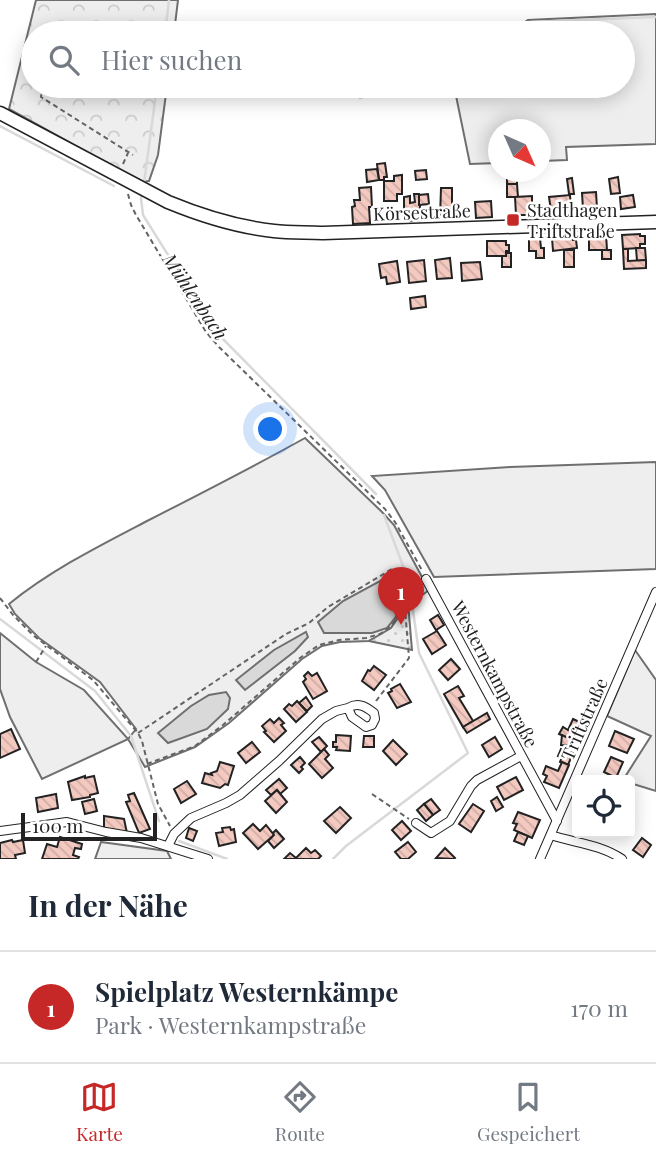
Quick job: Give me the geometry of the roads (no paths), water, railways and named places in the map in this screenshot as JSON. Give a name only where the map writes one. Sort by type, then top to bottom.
[{"type":"street","name":"Körsestraße","points":[[0,113],[143,190],[192,212],[231,224],[274,231],[323,233],[656,222]]},
{"type":"street","name":"Westernkampstraße","points":[[428,582],[556,821]]},
{"type":"street","name":"Triftstraße","points":[[540,859],[656,592]]},
{"type":"street","points":[[168,846],[174,834],[191,818],[240,795],[322,719],[336,710],[361,705],[374,713],[375,719],[366,727],[352,716],[348,708]]},
{"type":"street","points":[[416,823],[431,833],[450,821],[477,780],[522,756]]},
{"type":"street","points":[[0,831],[67,822],[168,846],[208,859]]},
{"type":"street","points":[[551,835],[586,843],[622,859]]},
{"type":"waterway","name":"Mühlenbach","points":[[166,21],[169,0]]},
{"type":"waterway","points":[[555,21],[656,17]]},
{"type":"waterway","name":"Mühlenbach","points":[[144,183],[155,98]]},
{"type":"waterway","points":[[0,126],[114,186]]},
{"type":"waterway","name":"Mühlenbach","points":[[142,193],[143,215],[217,333],[376,494]]},
{"type":"waterway","name":"Mühlenbach","points":[[333,859],[346,846],[468,753],[419,653],[409,582],[384,515]]},
{"type":"waterway","points":[[0,619],[95,691],[131,736],[159,821]]},
{"type":"waterway","points":[[179,841],[227,859]]},
{"type":"place","name":"Stadthagen Triftstraße","points":[[513,220]]},
{"type":"place","name":"Spielplatz Westernkämpe","points":[[401,625]]}]
